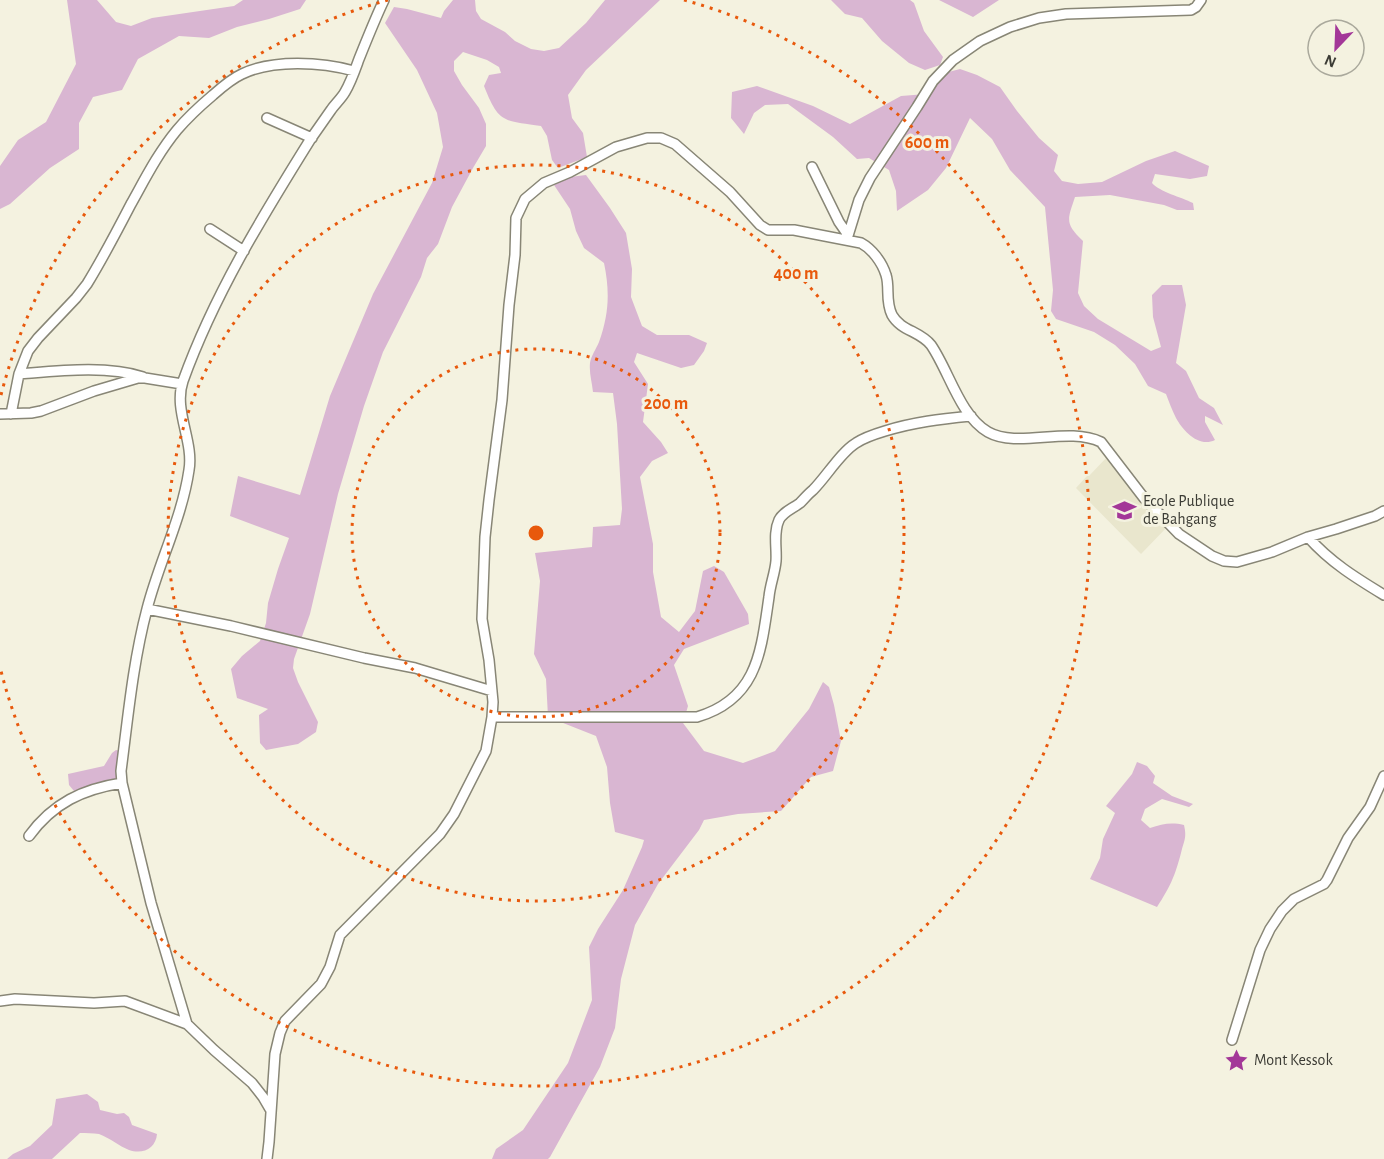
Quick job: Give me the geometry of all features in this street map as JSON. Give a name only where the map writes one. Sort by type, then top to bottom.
[{"type":"street","points":[[187,1024],[151,903],[122,783],[134,678],[147,609],[176,523],[190,470],[189,450],[182,415],[182,384],[206,325],[264,215],[331,109],[344,94],[384,0]]},
{"type":"street","points":[[847,237],[859,200],[870,178],[933,81],[953,60],[980,41],[1010,27],[1039,18],[1066,14],[1191,10],[1201,0]]},
{"type":"street","points":[[11,414],[19,374],[28,351],[87,284],[148,172],[175,132],[198,107],[228,82],[256,69],[274,65],[303,64],[324,65],[354,71]]},
{"type":"street","points":[[267,118],[312,138]]},
{"type":"street","points":[[267,1159],[274,1054],[285,1021],[321,984],[330,967],[340,935],[440,834],[454,814],[486,751],[492,717],[492,691],[482,620],[485,537],[502,400],[509,304],[516,255],[516,218],[525,200],[544,183],[570,172],[615,147],[647,138],[661,138],[675,144],[730,192],[760,225],[768,230],[794,230],[847,237],[870,248],[886,276],[891,314],[898,324],[919,334],[929,343],[971,416],[980,426],[1003,438],[1071,436],[1093,438],[1101,442],[1144,498],[1179,534],[1212,556],[1224,561],[1237,562],[1272,552],[1384,511]]},
{"type":"street","points":[[812,167],[847,237]]},
{"type":"street","points":[[210,229],[244,251]]},
{"type":"street","points":[[19,374],[106,370],[182,384]]},
{"type":"street","points":[[0,414],[41,411],[94,391],[145,378]]},
{"type":"street","points":[[492,717],[697,717],[714,712],[747,684],[761,651],[776,562],[777,528],[780,518],[818,485],[855,443],[903,425],[971,416]]},
{"type":"street","points":[[1308,537],[1322,552],[1352,575],[1384,595]]},
{"type":"street","points":[[147,609],[415,668],[492,691]]},
{"type":"street","points":[[1232,1040],[1260,950],[1270,928],[1294,899],[1324,884],[1348,838],[1370,807],[1384,776]]},
{"type":"street","points":[[29,836],[47,815],[78,795],[103,786],[122,783]]},
{"type":"street","points":[[0,1001],[15,999],[94,1003],[125,1001],[187,1024],[252,1083],[271,1111]]},
{"type":"shaded area","points":[[67,0],[97,0],[116,22],[131,26],[152,18],[234,6],[243,0],[306,0],[300,9],[237,27],[209,38],[179,36],[138,59],[122,90],[93,97],[79,123],[79,149],[50,168],[10,204],[0,209],[0,166],[18,140],[46,122],[76,64]]},
{"type":"shaded area","points":[[453,0],[475,0],[476,11],[481,19],[505,32],[515,41],[531,49],[544,51],[559,48],[586,23],[605,0],[660,0],[586,70],[568,95],[572,118],[583,133],[587,157],[558,168],[552,160],[547,136],[541,126],[510,121],[499,114],[494,107],[484,86],[489,75],[501,73],[499,67],[487,60],[463,52],[454,61],[454,71],[479,108],[486,124],[486,146],[452,207],[438,244],[427,258],[421,277],[383,352],[338,494],[310,614],[293,668],[318,722],[316,732],[298,744],[266,750],[260,743],[259,715],[268,709],[237,698],[231,669],[260,641],[266,623],[268,603],[289,538],[230,516],[238,476],[300,495],[330,396],[373,294],[432,183],[443,147],[437,113],[417,70],[385,23],[394,7],[441,18]]},
{"type":"shaded area","points":[[831,0],[910,0],[914,3],[924,31],[943,57],[940,65],[925,70],[909,63],[882,41],[862,18],[845,14]]},
{"type":"shaded area","points":[[939,0],[999,0],[973,17]]},
{"type":"shaded area","points":[[960,69],[1000,87],[1039,138],[1058,155],[1054,171],[1062,181],[1078,184],[1102,182],[1146,161],[1175,151],[1209,166],[1207,176],[1190,179],[1155,174],[1152,183],[1165,192],[1193,203],[1194,210],[1177,210],[1164,205],[1110,195],[1075,197],[1069,221],[1073,230],[1083,241],[1078,293],[1084,306],[1098,319],[1151,351],[1161,347],[1153,317],[1152,295],[1162,285],[1182,285],[1186,305],[1176,363],[1186,371],[1199,398],[1214,408],[1223,425],[1205,416],[1205,422],[1215,440],[1203,442],[1187,433],[1176,418],[1166,394],[1148,386],[1135,364],[1115,345],[1094,332],[1056,319],[1051,311],[1053,290],[1045,207],[1010,170],[992,139],[970,118],[946,168],[928,190],[897,211],[896,191],[889,170],[869,158],[857,159],[833,137],[788,104],[765,105],[754,113],[744,134],[731,118],[732,92],[757,86],[813,106],[850,124],[901,96],[926,94],[935,86],[941,74]]},
{"type":"shaded area","points":[[586,175],[626,233],[632,269],[631,297],[642,326],[657,335],[689,335],[707,343],[694,365],[681,368],[637,353],[634,362],[648,384],[643,422],[668,453],[652,461],[640,477],[653,544],[653,572],[661,617],[679,632],[695,611],[703,571],[714,566],[724,572],[748,614],[749,624],[684,649],[674,665],[688,706],[683,723],[704,751],[743,763],[775,751],[809,709],[823,682],[829,687],[841,741],[833,771],[811,777],[781,811],[738,814],[704,820],[658,884],[635,925],[621,979],[615,1028],[600,1067],[550,1157],[548,1159],[492,1159],[496,1149],[523,1130],[568,1063],[592,1000],[589,947],[623,890],[644,840],[615,832],[607,767],[596,736],[548,717],[546,679],[534,654],[540,581],[535,553],[592,547],[593,527],[620,525],[622,509],[613,393],[593,392],[590,370],[591,360],[599,342],[607,312],[608,293],[604,263],[584,248],[570,209],[554,185],[570,177]]},
{"type":"shaded area","name":"Ecole Publique de Bahgang","points":[[1108,456],[1168,526],[1141,554],[1076,488]]},
{"type":"shaded area","points":[[116,750],[120,751],[116,779],[93,788],[74,791],[69,785],[68,774],[104,766]]},
{"type":"shaded area","points":[[1137,762],[1147,766],[1155,776],[1153,783],[1172,796],[1193,804],[1189,807],[1162,799],[1145,809],[1141,820],[1150,828],[1175,824],[1184,825],[1185,829],[1185,839],[1174,875],[1157,907],[1090,879],[1100,858],[1103,839],[1115,813],[1106,806],[1132,774]]},
{"type":"shaded area","points":[[87,1094],[98,1102],[100,1110],[117,1114],[124,1113],[129,1117],[132,1125],[157,1134],[151,1147],[139,1152],[125,1148],[99,1134],[80,1133],[52,1159],[7,1159],[30,1146],[52,1125],[56,1099]]},
{"type":"place","name":"Ecole Publique de Bahgang","points":[[1125,510]]},
{"type":"place","name":"Mont Kessok","points":[[1236,1060]]}]
